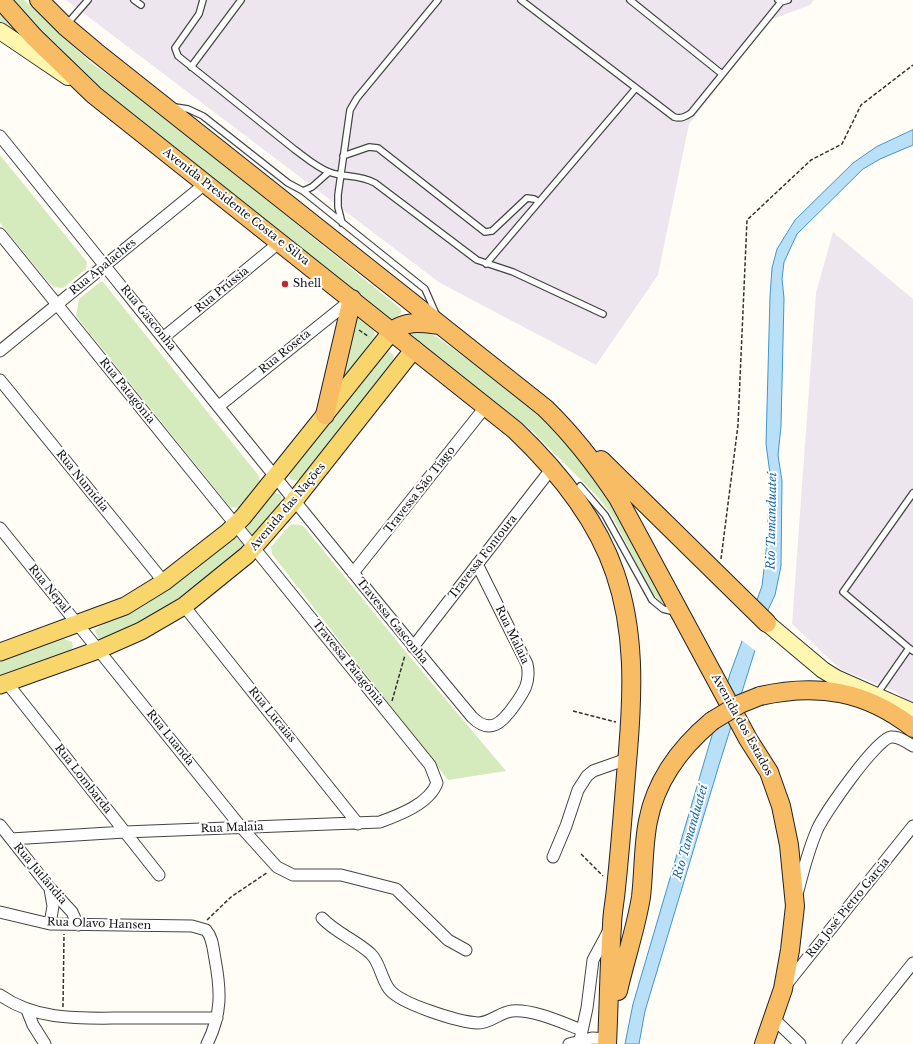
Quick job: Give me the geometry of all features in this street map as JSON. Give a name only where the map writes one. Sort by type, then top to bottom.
[{"type":"highway","name":"Avenida Presidente Costa e Silva","points":[[1,0],[39,42],[94,94],[486,406],[515,430],[552,468]]},
{"type":"highway","points":[[39,0],[65,26],[545,408],[575,438],[605,463],[767,623]]},
{"type":"highway","points":[[325,414],[352,299]]},
{"type":"highway","points":[[392,331],[399,326],[409,323],[440,325]]},
{"type":"highway","name":"Avenida dos Estados","points":[[575,438],[598,468],[618,498],[748,739],[769,772],[781,806],[789,845],[795,906],[790,950],[783,989],[764,1044]]},
{"type":"highway","points":[[552,468],[579,502],[598,534],[615,572],[626,615],[630,643],[632,679],[630,725],[612,926],[608,1035]]},
{"type":"highway","points":[[608,1035],[641,897],[648,822],[661,783],[683,749],[712,721],[740,704],[760,696],[799,690],[846,693],[881,706],[912,739]]},
{"type":"main road","points":[[0,31],[94,94]]},
{"type":"main road","points":[[0,652],[78,625],[125,606],[164,582],[236,525],[392,331]]},
{"type":"main road","name":"Avenida das Nações","points":[[3,684],[98,650],[141,631],[184,606],[254,549],[294,501],[414,349]]},
{"type":"main road","points":[[767,623],[823,670],[875,696],[912,708]]},
{"type":"street","name":"Rua Gasconha","points":[[0,136],[276,476],[294,501]]},
{"type":"street","name":"Rua Apalaches","points":[[0,351],[206,183]]},
{"type":"street","name":"Rua Patagônia","points":[[0,234],[254,549]]},
{"type":"street","name":"Rua Prússia","points":[[164,337],[280,242]]},
{"type":"street","name":"Rua Roseta","points":[[219,406],[352,299]]},
{"type":"street","name":"Rua Numídia","points":[[0,380],[164,582]]},
{"type":"street","name":"Travessa São Tiago","points":[[353,573],[486,406]]},
{"type":"street","name":"Travessa Fontoura","points":[[413,646],[552,468]]},
{"type":"street","name":"Travessa Gasconha","points":[[294,501],[476,721],[484,725],[498,724]]},
{"type":"street","name":"Rua Nepal","points":[[0,528],[98,650]]},
{"type":"street","name":"Travessa Patagônia","points":[[254,549],[430,765],[437,781]]},
{"type":"street","name":"Rua Malaia","points":[[477,564],[527,664],[529,671],[527,685],[524,691],[504,719],[498,724]]},
{"type":"street","name":"Rua Lucaias","points":[[184,606],[358,824]]},
{"type":"street","name":"Rua Luanda","points":[[98,650],[241,827],[277,867]]},
{"type":"street","name":"Rua Lombarda","points":[[3,684],[159,875]]},
{"type":"street","points":[[795,906],[811,846],[818,828],[830,808],[878,745],[891,737],[912,739]]},
{"type":"street","points":[[552,857],[566,826],[578,790],[587,776],[593,771],[627,759]]},
{"type":"street","name":"Rua Malaia","points":[[11,839],[125,832],[380,822],[410,808],[429,796],[436,787],[437,781]]},
{"type":"street","name":"Rua Jutlândia","points":[[0,825],[49,887],[72,912],[78,925]]},
{"type":"street","name":"Rua José Pietro Garcia","points":[[783,989],[913,826]]},
{"type":"street","points":[[277,867],[293,874],[341,875],[396,889],[448,940],[466,950]]},
{"type":"street","points":[[49,887],[53,906],[50,924]]},
{"type":"street","name":"Rua Olavo Hansen","points":[[0,912],[50,924],[200,926]]},
{"type":"street","points":[[322,918],[333,929],[369,952],[389,989],[396,996],[413,1005],[470,1022],[485,1022],[511,1011],[520,1011],[553,1019],[581,1035],[592,1038],[608,1035]]},
{"type":"street","points":[[200,926],[208,932],[213,945],[220,990],[217,1018],[207,1044]]},
{"type":"street","points":[[569,1044],[581,1035],[587,1008],[593,960],[612,926]]},
{"type":"street","points":[[848,1044],[913,963]]},
{"type":"street","points":[[0,995],[27,1010],[63,1016],[217,1018]]},
{"type":"street","points":[[27,1010],[33,1025],[46,1044]]},
{"type":"street","points":[[773,1018],[800,1044]]},
{"type":"lane","points":[[65,26],[88,0]]},
{"type":"lane","points":[[134,0],[141,5]]},
{"type":"lane","points":[[203,0],[199,14],[175,48],[178,56],[314,164],[329,172],[360,177],[375,183],[468,254],[486,264],[512,272],[603,314]]},
{"type":"lane","points":[[191,67],[241,0]]},
{"type":"lane","points":[[343,223],[338,202],[348,114],[353,104],[438,0]]},
{"type":"lane","points":[[521,0],[674,117],[684,118],[691,113],[779,1],[788,0]]},
{"type":"lane","points":[[630,0],[722,74]]},
{"type":"lane","points":[[486,264],[636,88]]},
{"type":"lane","points":[[165,106],[188,109],[203,116],[288,183],[303,191],[425,289],[428,292],[440,325]]},
{"type":"lane","points":[[343,156],[370,147],[378,148],[484,232],[492,231],[527,198],[534,199],[539,202]]},
{"type":"lane","points":[[303,191],[312,187],[329,172]]},
{"type":"lane","points":[[580,486],[605,515],[656,604],[663,609],[681,613]]},
{"type":"lane","points":[[875,696],[911,649],[843,592],[913,493]]},
{"type":"path","points":[[719,576],[738,425],[747,220],[812,160],[842,144],[861,105],[913,65]]},
{"type":"path","points":[[345,326],[356,328],[371,339],[372,344],[377,348]]},
{"type":"path","points":[[387,711],[391,705],[406,652],[413,646]]},
{"type":"path","points":[[573,711],[630,725]]},
{"type":"path","points":[[581,854],[616,888]]},
{"type":"path","points":[[200,926],[231,897],[277,867]]},
{"type":"path","points":[[63,1016],[64,924]]},
{"type":"shaded area","points":[[66,0],[814,0],[810,5],[770,20],[689,124],[658,275],[596,365],[440,283]]},
{"type":"shaded area","points":[[833,232],[913,299],[913,706],[896,692],[840,669],[792,624],[816,293]]},
{"type":"green space","points":[[10,0],[24,0],[90,62],[155,109],[401,309],[401,313],[392,321],[90,80]]},
{"type":"green space","points":[[0,13],[15,29],[15,32],[0,23]]},
{"type":"green space","points":[[0,155],[87,262],[86,269],[63,288],[54,287],[49,283],[0,223]]},
{"type":"green space","points":[[100,282],[103,282],[259,476],[260,482],[240,508],[230,507],[76,316],[79,299]]},
{"type":"green space","points":[[357,315],[373,329],[375,336],[345,376],[342,377]]},
{"type":"green space","points":[[408,332],[426,332],[437,337],[529,404],[563,435],[613,503],[666,604],[661,602],[652,593],[611,514],[597,496],[530,429],[407,336]]},
{"type":"green space","points":[[386,351],[390,352],[394,356],[392,364],[300,479],[295,481],[290,479],[289,473]]},
{"type":"green space","points":[[273,492],[281,495],[282,502],[254,535],[249,534],[246,529],[247,524]]},
{"type":"green space","points":[[291,524],[301,525],[305,528],[405,651],[506,771],[448,780],[272,554],[271,547]]},
{"type":"green space","points":[[238,537],[243,542],[242,548],[168,606],[137,624],[104,639],[98,638],[95,631],[102,625],[136,610],[162,594],[233,538]]},
{"type":"green space","points":[[64,639],[72,642],[73,646],[71,651],[0,677],[0,662]]},
{"type":"water","name":"Rio Tamanduateí","points":[[913,130],[913,145],[880,159],[863,169],[797,234],[784,262],[782,279],[784,298],[781,426],[778,455],[782,481],[781,566],[775,595],[767,612],[719,765],[645,1011],[639,1044],[625,1044],[633,1004],[730,674],[762,586],[767,543],[770,474],[766,444],[770,296],[772,268],[777,249],[795,220],[853,163],[876,147]]},
{"type":"pier","points":[[753,602],[768,616],[757,652],[740,639]]},
{"type":"place","name":"Shell","points":[[285,284]]}]
